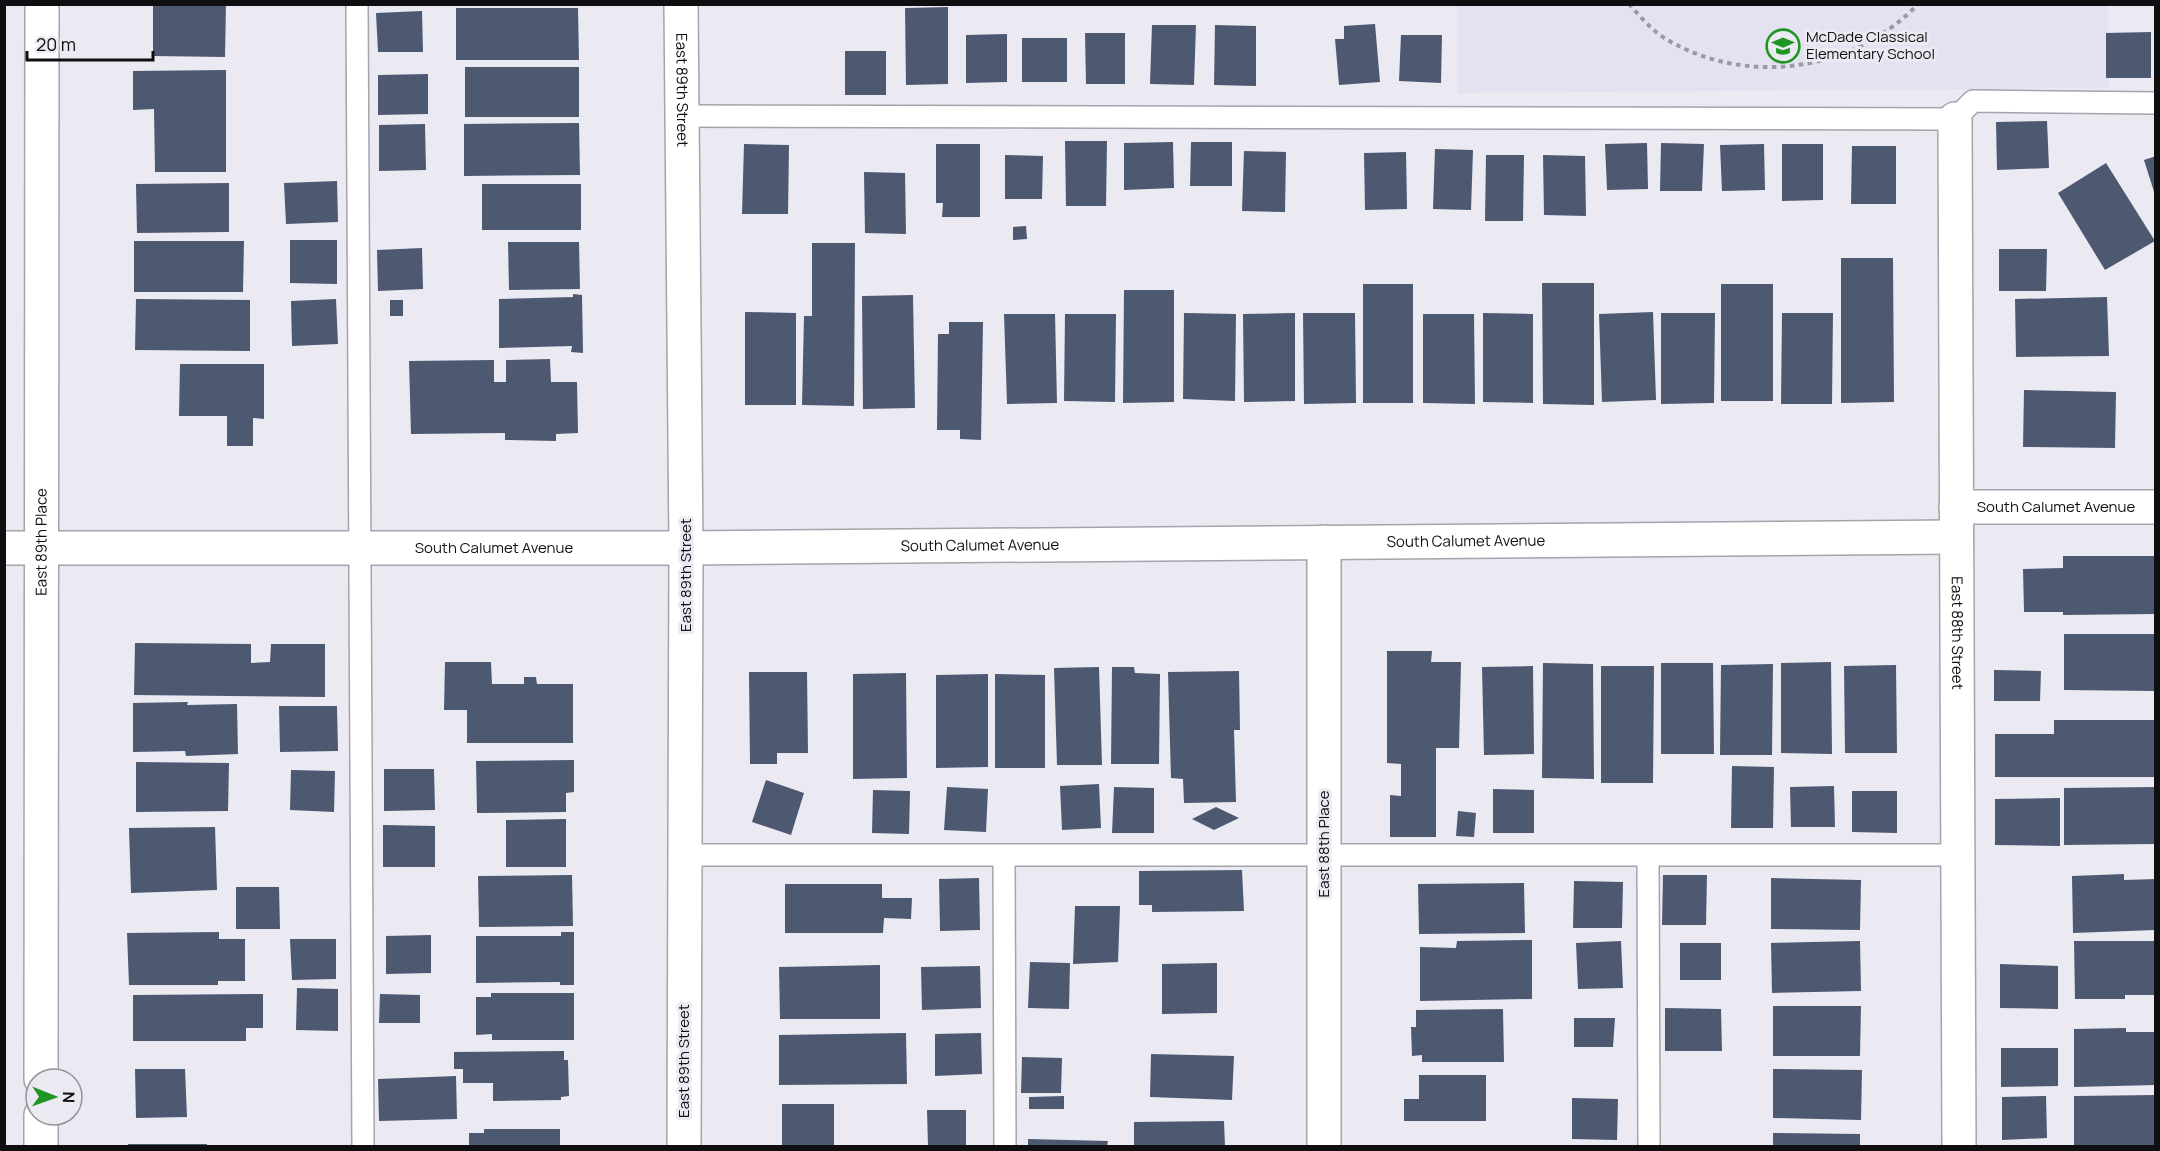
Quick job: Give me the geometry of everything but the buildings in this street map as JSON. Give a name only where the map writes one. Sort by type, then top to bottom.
[{"type":"street","name":"East 89th Place","points":[[41,1067],[39,548],[42,4]]},
{"type":"street","name":"East 89th Street","points":[[681,4],[686,548],[684,1146]]},
{"type":"street","name":"East 88th Street","points":[[1955,119],[1959,1146]]},
{"type":"street","name":"South Calumet Avenue","points":[[4,548],[686,548],[1324,542],[1956,522],[2156,507]]},
{"type":"street","name":"East 88th Place","points":[[1324,542],[1324,1146]]},
{"type":"street","points":[[41,1127],[41,1146]]},
{"type":"lane","points":[[357,4],[362,548],[363,1146]]},
{"type":"lane","points":[[682,116],[1955,119],[1973,101],[2156,103]]},
{"type":"lane","points":[[685,855],[1957,855]]},
{"type":"lane","points":[[1648,855],[1649,1146]]},
{"type":"lane","points":[[1004,856],[1005,1146]]},
{"type":"path","points":[[1629,4],[1664,39],[1702,56],[1738,65],[1780,69],[1821,61],[1863,47],[1905,19],[1918,4]]},
{"type":"shaded area","name":"McDade Classical Elementary School","points":[[1457,5],[2108,5],[2109,88],[1457,93]]},
{"type":"place","name":"McDade Classical Elementary School","points":[[1783,46]]}]
